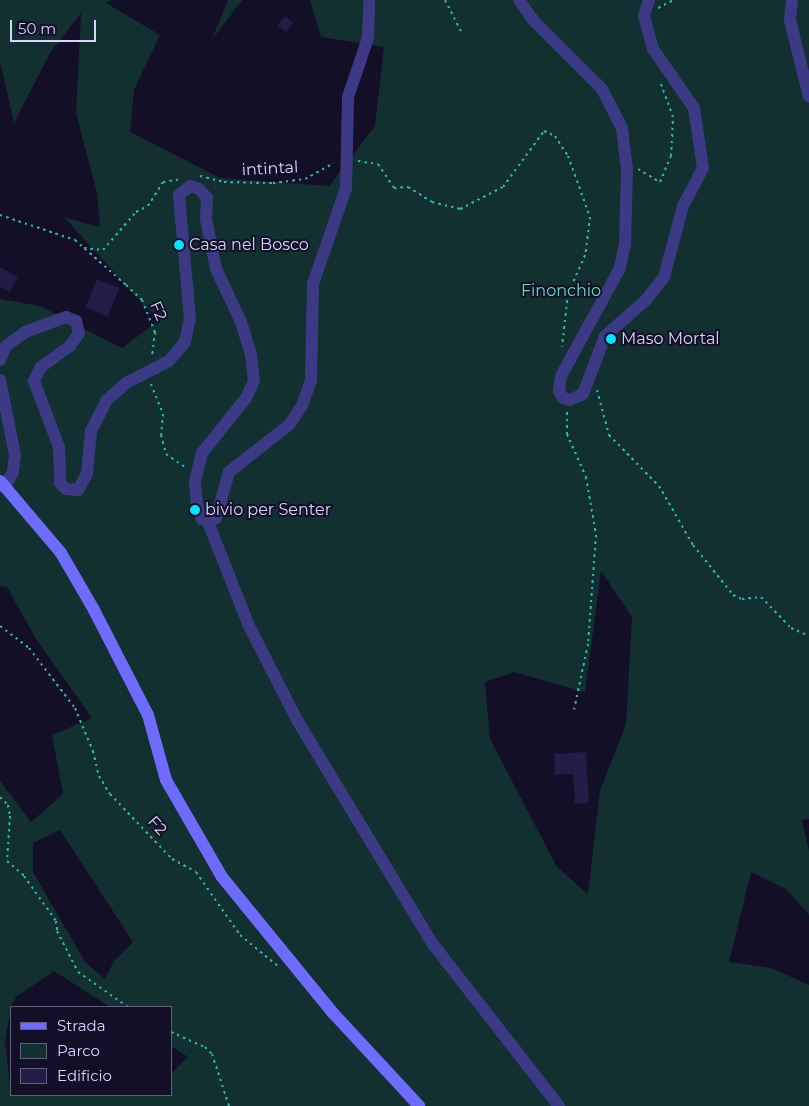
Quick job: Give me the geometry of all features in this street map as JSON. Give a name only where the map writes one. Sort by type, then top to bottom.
[{"type":"main road","points":[[2,484],[61,553],[94,610],[148,716],[166,780],[222,877],[333,1013],[419,1106]]},
{"type":"street","points":[[208,522],[216,518],[222,507],[224,485],[236,463],[289,425],[302,406],[310,380],[313,284],[346,188],[348,97],[368,38],[369,0]]},
{"type":"street","points":[[519,0],[533,20],[602,89],[622,128],[627,170],[625,244],[620,268],[568,361],[559,391],[563,398],[570,400],[583,394],[591,368],[605,336],[646,300],[664,278],[683,206],[703,168],[694,108],[653,49],[644,15],[649,0]]},
{"type":"street","points":[[792,0],[790,20],[809,97]]},
{"type":"street","points":[[0,360],[6,346],[25,332],[66,317],[76,321],[78,333],[70,346],[41,367],[34,381],[59,447],[60,483],[66,489],[78,490],[84,483],[91,431],[106,401],[126,384],[148,375],[169,361],[185,342],[189,303],[179,203],[183,189],[190,186],[207,198],[206,219],[216,269],[241,322],[251,354],[254,381],[246,398],[210,440],[195,482],[197,505],[202,519],[208,522],[249,626],[301,728],[432,943],[559,1106]]},
{"type":"street","points":[[0,380],[15,455],[13,472],[2,484]]},
{"type":"path","points":[[445,0],[462,34]]},
{"type":"path","points":[[635,164],[650,180],[660,182],[671,156],[673,117],[655,74]]},
{"type":"path","name":"intintal","points":[[198,177],[205,174],[224,182],[250,183],[305,179],[325,166],[348,160],[378,164],[394,188],[408,187],[432,202],[460,210],[504,187],[544,131],[555,136],[568,156],[590,217],[585,255],[568,294],[560,342],[568,361]]},
{"type":"path","points":[[84,248],[103,250],[136,212],[148,206],[163,182],[190,179]]},
{"type":"path","name":"F2","points":[[0,215],[24,225],[55,231],[84,248],[142,300],[155,339],[148,375]]},
{"type":"path","points":[[591,368],[598,377],[609,435],[659,486],[693,545],[732,595],[742,599],[761,596],[791,628],[809,636]]},
{"type":"path","points":[[148,375],[162,414],[161,435],[166,454],[179,459],[195,482]]},
{"type":"path","points":[[570,400],[567,434],[586,477],[596,536],[588,644],[574,710]]},
{"type":"path","name":"F2","points":[[0,626],[30,648],[75,708],[93,751],[98,776],[110,794],[172,859],[196,872],[240,935],[285,972]]},
{"type":"path","points":[[0,797],[8,805],[10,816],[7,861],[24,876],[56,921],[57,932],[78,972],[127,1006]]},
{"type":"path","points":[[172,1032],[205,1047],[212,1054],[229,1106]]},
{"type":"green space","name":"Finonchio","points":[[0,0],[111,0],[106,3],[160,35],[134,90],[130,132],[220,178],[329,186],[375,126],[384,47],[321,37],[310,0],[809,0],[809,819],[802,820],[809,851],[809,915],[786,889],[751,872],[729,962],[771,968],[809,985],[809,1106],[0,1106],[0,781],[31,822],[63,794],[52,735],[92,718],[36,639],[7,587],[0,586],[0,299],[40,306],[122,348],[158,321],[64,217],[100,227],[97,193],[76,113],[81,13],[50,53],[14,123],[0,62]],"holes":[[[601,571],[632,617],[626,724],[600,791],[588,894],[557,867],[490,739],[485,682],[514,672],[585,692]],[[60,830],[133,942],[114,961],[105,979],[85,962],[33,872],[33,843]]]},
{"type":"green space","points":[[228,0],[242,0],[211,41]]},
{"type":"building","points":[[285,16],[294,23],[286,32],[278,25]]},
{"type":"building","points":[[0,267],[18,277],[10,292],[0,287]]},
{"type":"building","points":[[97,279],[119,288],[108,317],[85,308]]},
{"type":"building","points":[[586,752],[589,803],[575,804],[573,774],[555,775],[554,754]]},
{"type":"place","name":"Casa nel Bosco","points":[[179,245]]},
{"type":"place","name":"Maso Mortal","points":[[611,339]]},
{"type":"place","name":"bivio per Senter","points":[[195,510]]}]
